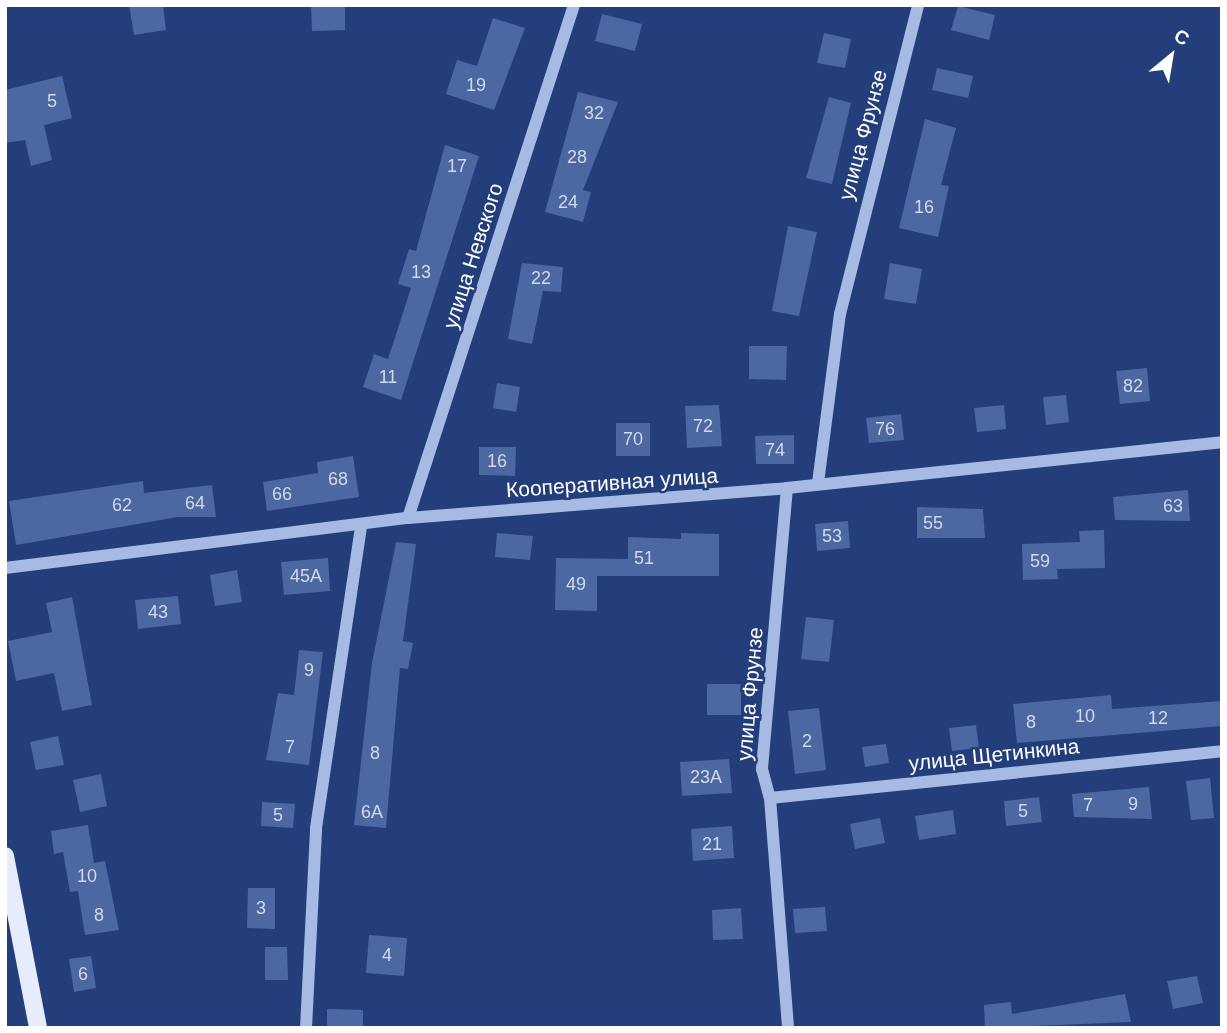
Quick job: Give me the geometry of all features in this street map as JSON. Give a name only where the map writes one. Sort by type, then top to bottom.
[{"type":"main road","points":[[5,856],[38,1028]]},
{"type":"street","name":"улица Невского","points":[[408,518],[574,5]]},
{"type":"street","name":"улица Фрунзе","points":[[818,483],[840,314],[918,5]]},
{"type":"street","name":"Кооперативная улица","points":[[5,568],[361,527],[408,518],[786,488],[1222,442]]},
{"type":"street","name":"улица Фрунзе","points":[[786,488],[762,769],[770,798],[788,1028]]},
{"type":"street","points":[[306,1028],[316,828],[361,527]]},
{"type":"street","name":"улица Щетинкина","points":[[770,798],[1222,751]]},
{"type":"building","points":[[129,5],[163,5],[166,30],[134,35]]},
{"type":"building","points":[[311,5],[345,5],[345,30],[312,31]]},
{"type":"building","points":[[958,6],[995,15],[989,40],[951,30]]},
{"type":"building","points":[[602,14],[642,24],[635,51],[595,41]]},
{"type":"building","points":[[493,18],[525,28],[494,110],[446,94],[457,60],[477,66]]},
{"type":"building","points":[[824,33],[851,39],[845,68],[817,63]]},
{"type":"building","points":[[937,68],[973,76],[968,98],[932,90]]},
{"type":"building","points":[[62,76],[72,118],[44,125],[52,160],[31,166],[25,140],[5,143],[5,90]]},
{"type":"building","points":[[578,92],[618,102],[583,190],[591,192],[583,222],[545,212]]},
{"type":"building","points":[[829,97],[851,103],[832,184],[806,178]]},
{"type":"building","points":[[925,119],[956,128],[941,185],[949,186],[938,237],[899,228]]},
{"type":"building","points":[[445,145],[479,156],[401,400],[363,387],[374,354],[388,359],[411,288],[398,284],[409,249],[416,251]]},
{"type":"building","points":[[788,226],[817,232],[799,316],[772,311]]},
{"type":"building","points":[[522,263],[563,267],[561,292],[543,291],[532,344],[508,339]]},
{"type":"building","points":[[890,263],[922,269],[916,304],[884,299]]},
{"type":"building","points":[[749,346],[787,346],[786,380],[749,379]]},
{"type":"building","points":[[1147,368],[1150,401],[1120,404],[1116,371]]},
{"type":"building","points":[[497,383],[520,387],[516,412],[493,408]]},
{"type":"building","points":[[1066,395],[1069,422],[1046,425],[1043,397]]},
{"type":"building","points":[[719,405],[722,446],[687,448],[685,406]]},
{"type":"building","points":[[1004,405],[1006,429],[977,432],[974,408]]},
{"type":"building","points":[[901,414],[904,440],[869,443],[866,418]]},
{"type":"building","points":[[616,423],[650,423],[650,456],[616,456]]},
{"type":"building","points":[[794,435],[794,464],[756,464],[755,436]]},
{"type":"building","points":[[479,447],[516,447],[515,476],[479,475]]},
{"type":"building","points":[[353,456],[359,497],[267,511],[263,482],[318,473],[317,462]]},
{"type":"building","points":[[143,481],[144,493],[212,485],[216,517],[178,517],[16,545],[9,501]]},
{"type":"building","points":[[1188,490],[1190,521],[1115,520],[1113,497]]},
{"type":"building","points":[[917,507],[983,509],[985,538],[917,538]]},
{"type":"building","points":[[848,521],[850,548],[817,551],[815,524]]},
{"type":"building","points":[[1104,530],[1105,568],[1057,569],[1058,579],[1023,580],[1022,544],[1080,542],[1079,531]]},
{"type":"building","points":[[497,533],[533,536],[530,560],[495,557]]},
{"type":"building","points":[[681,533],[719,534],[719,576],[597,576],[597,611],[555,610],[556,558],[628,559],[628,537],[681,539]]},
{"type":"building","points":[[396,542],[416,544],[403,641],[413,643],[408,669],[400,668],[386,828],[354,825],[372,663]]},
{"type":"building","points":[[328,558],[330,591],[284,595],[281,562]]},
{"type":"building","points":[[237,570],[242,602],[215,606],[210,575]]},
{"type":"building","points":[[178,596],[181,624],[138,629],[135,600]]},
{"type":"building","points":[[72,597],[92,705],[62,711],[54,673],[16,681],[8,641],[52,632],[46,603]]},
{"type":"building","points":[[806,617],[834,620],[829,662],[801,659]]},
{"type":"building","points":[[299,650],[323,652],[309,765],[266,760],[278,693],[294,695]]},
{"type":"building","points":[[707,684],[741,684],[741,715],[707,715]]},
{"type":"building","points":[[1111,695],[1112,709],[1222,701],[1222,726],[1017,743],[1013,704]]},
{"type":"building","points":[[819,708],[826,770],[795,774],[788,711]]},
{"type":"building","points":[[976,725],[979,748],[952,751],[949,728]]},
{"type":"building","points":[[58,736],[64,765],[36,770],[30,742]]},
{"type":"building","points":[[886,744],[889,763],[865,767],[862,747]]},
{"type":"building","points":[[729,759],[732,793],[682,796],[680,762]]},
{"type":"building","points":[[101,774],[107,806],[80,812],[73,780]]},
{"type":"building","points":[[1210,778],[1214,818],[1191,820],[1186,781]]},
{"type":"building","points":[[1149,787],[1152,819],[1074,817],[1072,794]]},
{"type":"building","points":[[1039,797],[1042,822],[1006,826],[1004,801]]},
{"type":"building","points":[[262,802],[295,804],[293,828],[261,826]]},
{"type":"building","points":[[953,810],[956,834],[919,840],[915,816]]},
{"type":"building","points":[[880,818],[885,843],[855,849],[850,824]]},
{"type":"building","points":[[88,825],[94,863],[105,861],[119,930],[85,935],[78,891],[70,892],[63,852],[54,854],[51,831]]},
{"type":"building","points":[[732,826],[734,858],[693,861],[691,829]]},
{"type":"building","points":[[248,888],[275,888],[275,929],[247,928]]},
{"type":"building","points":[[825,907],[827,931],[795,933],[793,909]]},
{"type":"building","points":[[741,908],[743,939],[713,940],[712,910]]},
{"type":"building","points":[[369,935],[407,938],[404,976],[366,973]]},
{"type":"building","points":[[265,947],[287,947],[288,980],[265,980]]},
{"type":"building","points":[[91,956],[96,988],[74,992],[69,959]]},
{"type":"building","points":[[1197,976],[1203,1003],[1173,1009],[1167,981]]},
{"type":"building","points":[[1125,994],[1131,1022],[985,1028],[984,1005],[1011,1002],[1012,1014]]},
{"type":"building","points":[[327,1009],[363,1010],[363,1028],[327,1028]]}]
